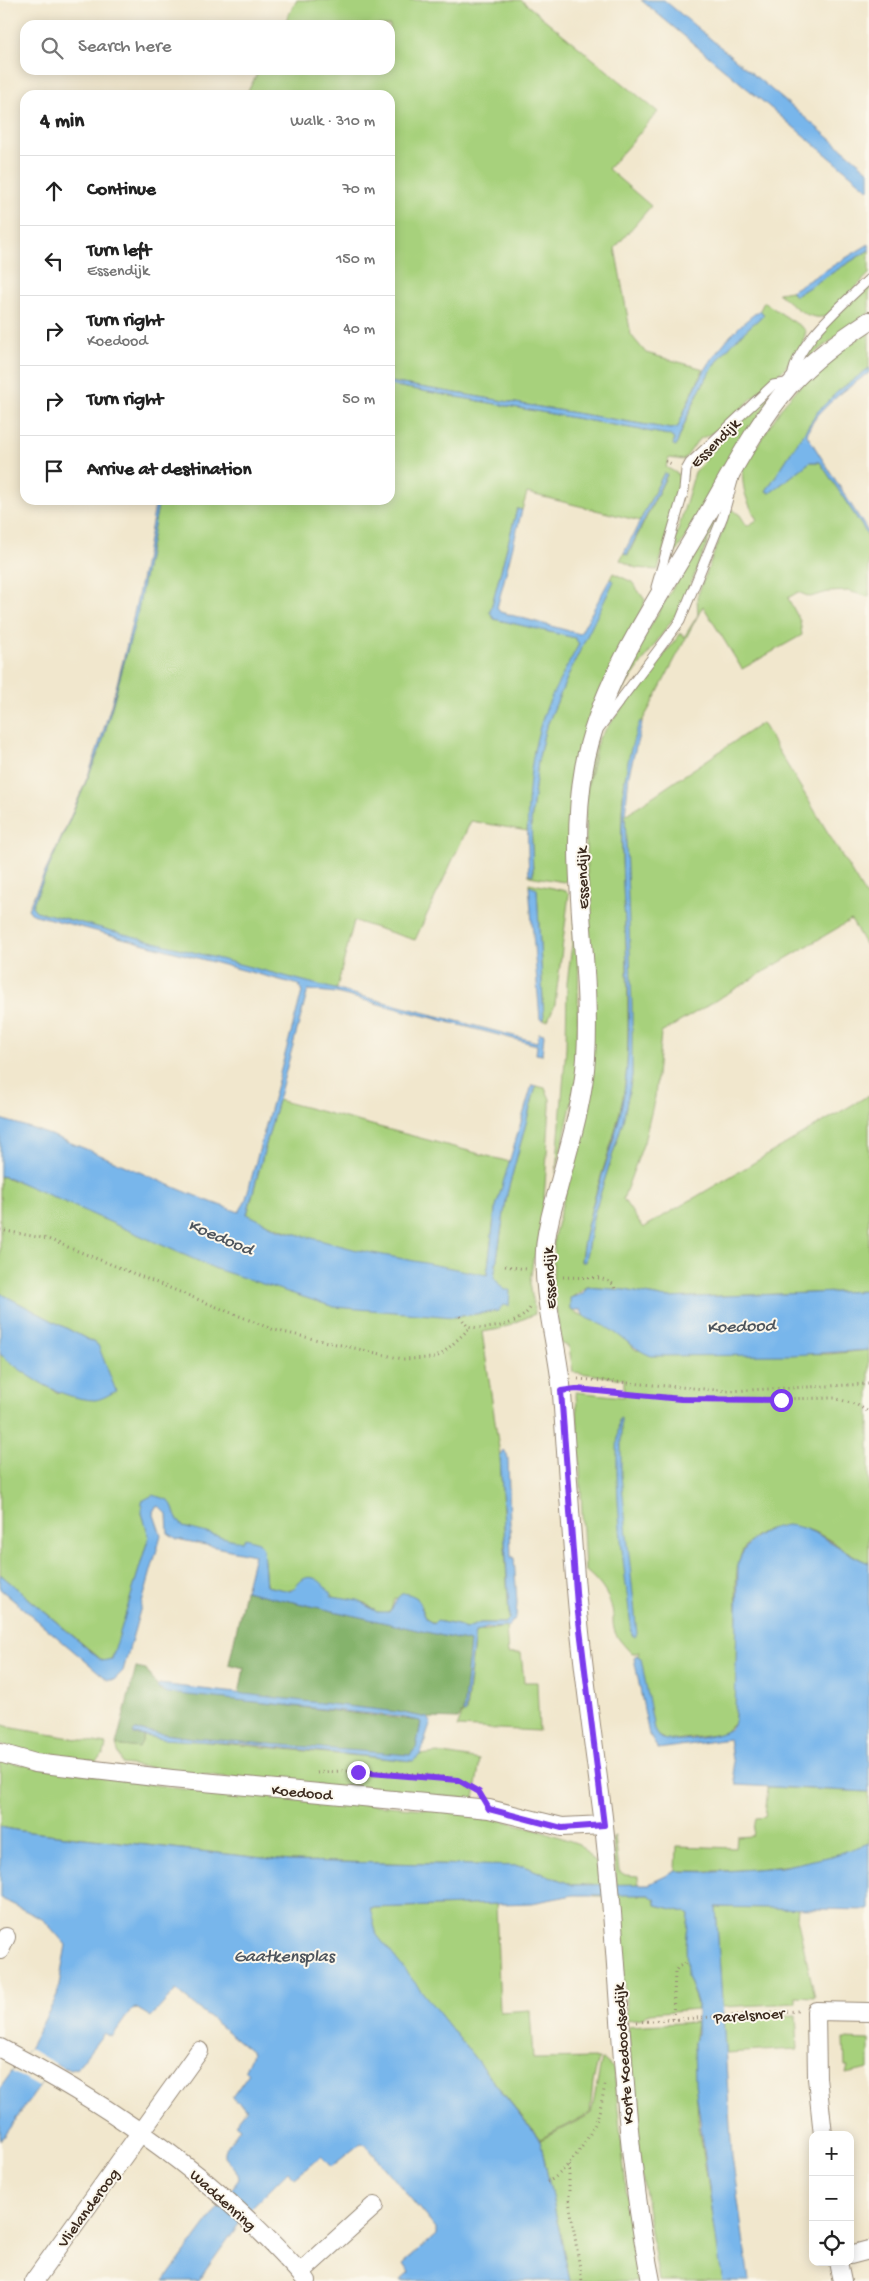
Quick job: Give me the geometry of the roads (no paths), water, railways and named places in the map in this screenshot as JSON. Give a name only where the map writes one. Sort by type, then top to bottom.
[{"type":"street","name":"Essendijk","points":[[604,1825],[577,1605],[561,1386],[546,1289],[545,1250],[548,1228],[580,1098],[586,1063],[587,1016],[580,889],[579,809],[584,767],[592,734],[612,684],[648,617],[735,467],[792,382],[811,363],[869,321]]},
{"type":"street","name":"Koedood","points":[[0,1753],[35,1763],[172,1779],[489,1809],[562,1828],[604,1825]]},
{"type":"street","name":"Korte Koedoodsedijk","points":[[604,1825],[632,2176],[651,2281]]},
{"type":"street","points":[[822,2131],[817,2078],[816,2011],[869,2012]]},
{"type":"street","name":"Waddenring","points":[[0,2048],[48,2075],[172,2154],[225,2198],[304,2277],[374,2206]]},
{"type":"street","points":[[140,2132],[198,2052]]},
{"type":"street","name":"Vlielanderoog","points":[[34,2281],[140,2132]]},
{"type":"street","points":[[854,2253],[869,2250]]},
{"type":"street","points":[[839,2266],[842,2281]]},
{"type":"lane","name":"Essendijk","points":[[648,617],[684,490],[686,470],[690,463],[773,385],[792,382],[792,374],[806,345],[818,330],[869,279]]},
{"type":"lane","name":"Essendijk","points":[[592,734],[604,723],[680,621],[732,492],[735,467]]},
{"type":"water","points":[[641,0],[664,0],[869,171],[869,190]]},
{"type":"water","points":[[869,244],[869,250],[795,296],[791,291]]},
{"type":"water","points":[[760,310],[764,315],[732,344],[709,373],[700,389],[676,446],[673,445],[674,439],[669,435],[395,386],[395,383],[671,429],[678,427],[692,393],[710,362],[745,321]]},
{"type":"water","points":[[869,368],[869,373],[842,392],[816,417],[807,435],[869,533],[869,537],[820,462],[810,462],[770,493],[766,491],[818,411],[837,392]]},
{"type":"water","points":[[664,473],[667,474],[627,555],[624,553]]},
{"type":"water","points":[[155,505],[158,505],[137,615],[101,747],[83,789],[111,706],[120,672],[136,604]]},
{"type":"water","points":[[517,509],[522,510],[497,608],[500,612],[580,634],[610,579],[614,581],[571,669],[545,730],[538,761],[531,822],[533,875],[529,874],[528,811],[534,749],[546,709],[557,684],[579,644],[575,638],[494,619],[490,612]]},
{"type":"water","points":[[640,721],[642,723],[629,774],[625,815],[632,1006],[632,1076],[623,1121],[593,1217],[585,1262],[581,1262],[589,1217],[616,1130],[625,1086],[629,1011],[622,823],[628,761]]},
{"type":"water","points":[[66,827],[32,906],[36,911],[537,1042],[539,1033],[544,1034],[542,1055],[536,1054],[537,1045],[336,993],[308,990],[247,1214],[278,1229],[357,1250],[487,1275],[495,1210],[532,1085],[536,1086],[507,1194],[494,1278],[504,1290],[510,1290],[509,1306],[503,1305],[498,1311],[454,1317],[334,1307],[216,1269],[10,1178],[0,1176],[0,1119],[61,1139],[239,1212],[245,1202],[302,992],[299,985],[32,914],[28,909]]},
{"type":"water","points":[[529,886],[537,889],[544,1020],[540,1019]]},
{"type":"water","points":[[587,1287],[625,1290],[666,1298],[869,1291],[869,1350],[792,1355],[651,1356],[637,1349],[611,1330],[587,1318],[581,1310],[570,1310],[570,1298],[582,1294]]},
{"type":"water","points":[[0,1293],[98,1345],[116,1391],[97,1400],[81,1399],[68,1395],[56,1391],[32,1378],[0,1354]]},
{"type":"water","points":[[621,1418],[621,1475],[637,1634],[635,1637],[632,1635],[618,1499],[617,1445],[619,1419]]},
{"type":"water","points":[[503,1450],[507,1454],[508,1459],[511,1557],[514,1557],[516,1617],[508,1627],[487,1628],[475,1632],[465,1714],[463,1712],[470,1642],[245,1591],[254,1555],[177,1539],[168,1533],[167,1514],[159,1506],[153,1512],[161,1535],[123,1671],[114,1680],[108,1680],[0,1589],[0,1574],[102,1661],[112,1659],[149,1536],[142,1513],[142,1501],[153,1495],[168,1500],[183,1527],[242,1542],[245,1538],[259,1542],[263,1549],[266,1586],[290,1591],[302,1580],[311,1577],[320,1581],[332,1596],[358,1600],[377,1612],[389,1612],[398,1597],[405,1593],[417,1598],[426,1618],[433,1624],[436,1621],[458,1625],[465,1629],[480,1623],[505,1623],[509,1619],[509,1610],[500,1455]]},
{"type":"water","points":[[787,1525],[809,1530],[869,1563],[869,1792],[736,1785],[729,1739],[658,1749],[649,1735],[634,1658],[636,1655],[641,1658],[654,1729],[660,1738],[684,1740],[707,1737],[725,1732],[732,1726],[735,1716],[738,1563],[741,1555],[756,1536],[770,1529]]},
{"type":"water","points":[[159,1684],[398,1712],[428,1718],[431,1722],[420,1755],[413,1761],[246,1744],[161,1739],[133,1733],[135,1730],[194,1738],[410,1755],[416,1748],[421,1723],[420,1721],[401,1717],[167,1693],[157,1688]]},
{"type":"water","name":"Gaatkensplas","points":[[0,1827],[21,1831],[289,1861],[523,1866],[573,1885],[649,1884],[676,1871],[713,1872],[781,1867],[832,1856],[869,1843],[869,1910],[716,1907],[732,2156],[749,2281],[723,2281],[719,2260],[695,2083],[694,2043],[697,2033],[697,2002],[687,1976],[686,1944],[689,1915],[685,1912],[656,1905],[656,1900],[649,1895],[573,1895],[532,1903],[370,1908],[377,1935],[540,2140],[570,2281],[400,2281],[409,2273],[403,2264],[436,2235],[436,2229],[366,2145],[361,2143],[331,2167],[321,2156],[295,2178],[288,2171],[249,2210],[198,2281],[164,2281],[239,2179],[238,2174],[224,2157],[224,2151],[240,2128],[235,2124],[247,2109],[232,2097],[249,2073],[245,2069],[252,2054],[251,2051],[176,1990],[151,2017],[136,2008],[131,2010],[112,2037],[104,2033],[77,2068],[70,2070],[56,2064],[0,2141],[0,2088],[30,2047],[57,1996],[66,1945],[44,1920],[0,1898]]}]
